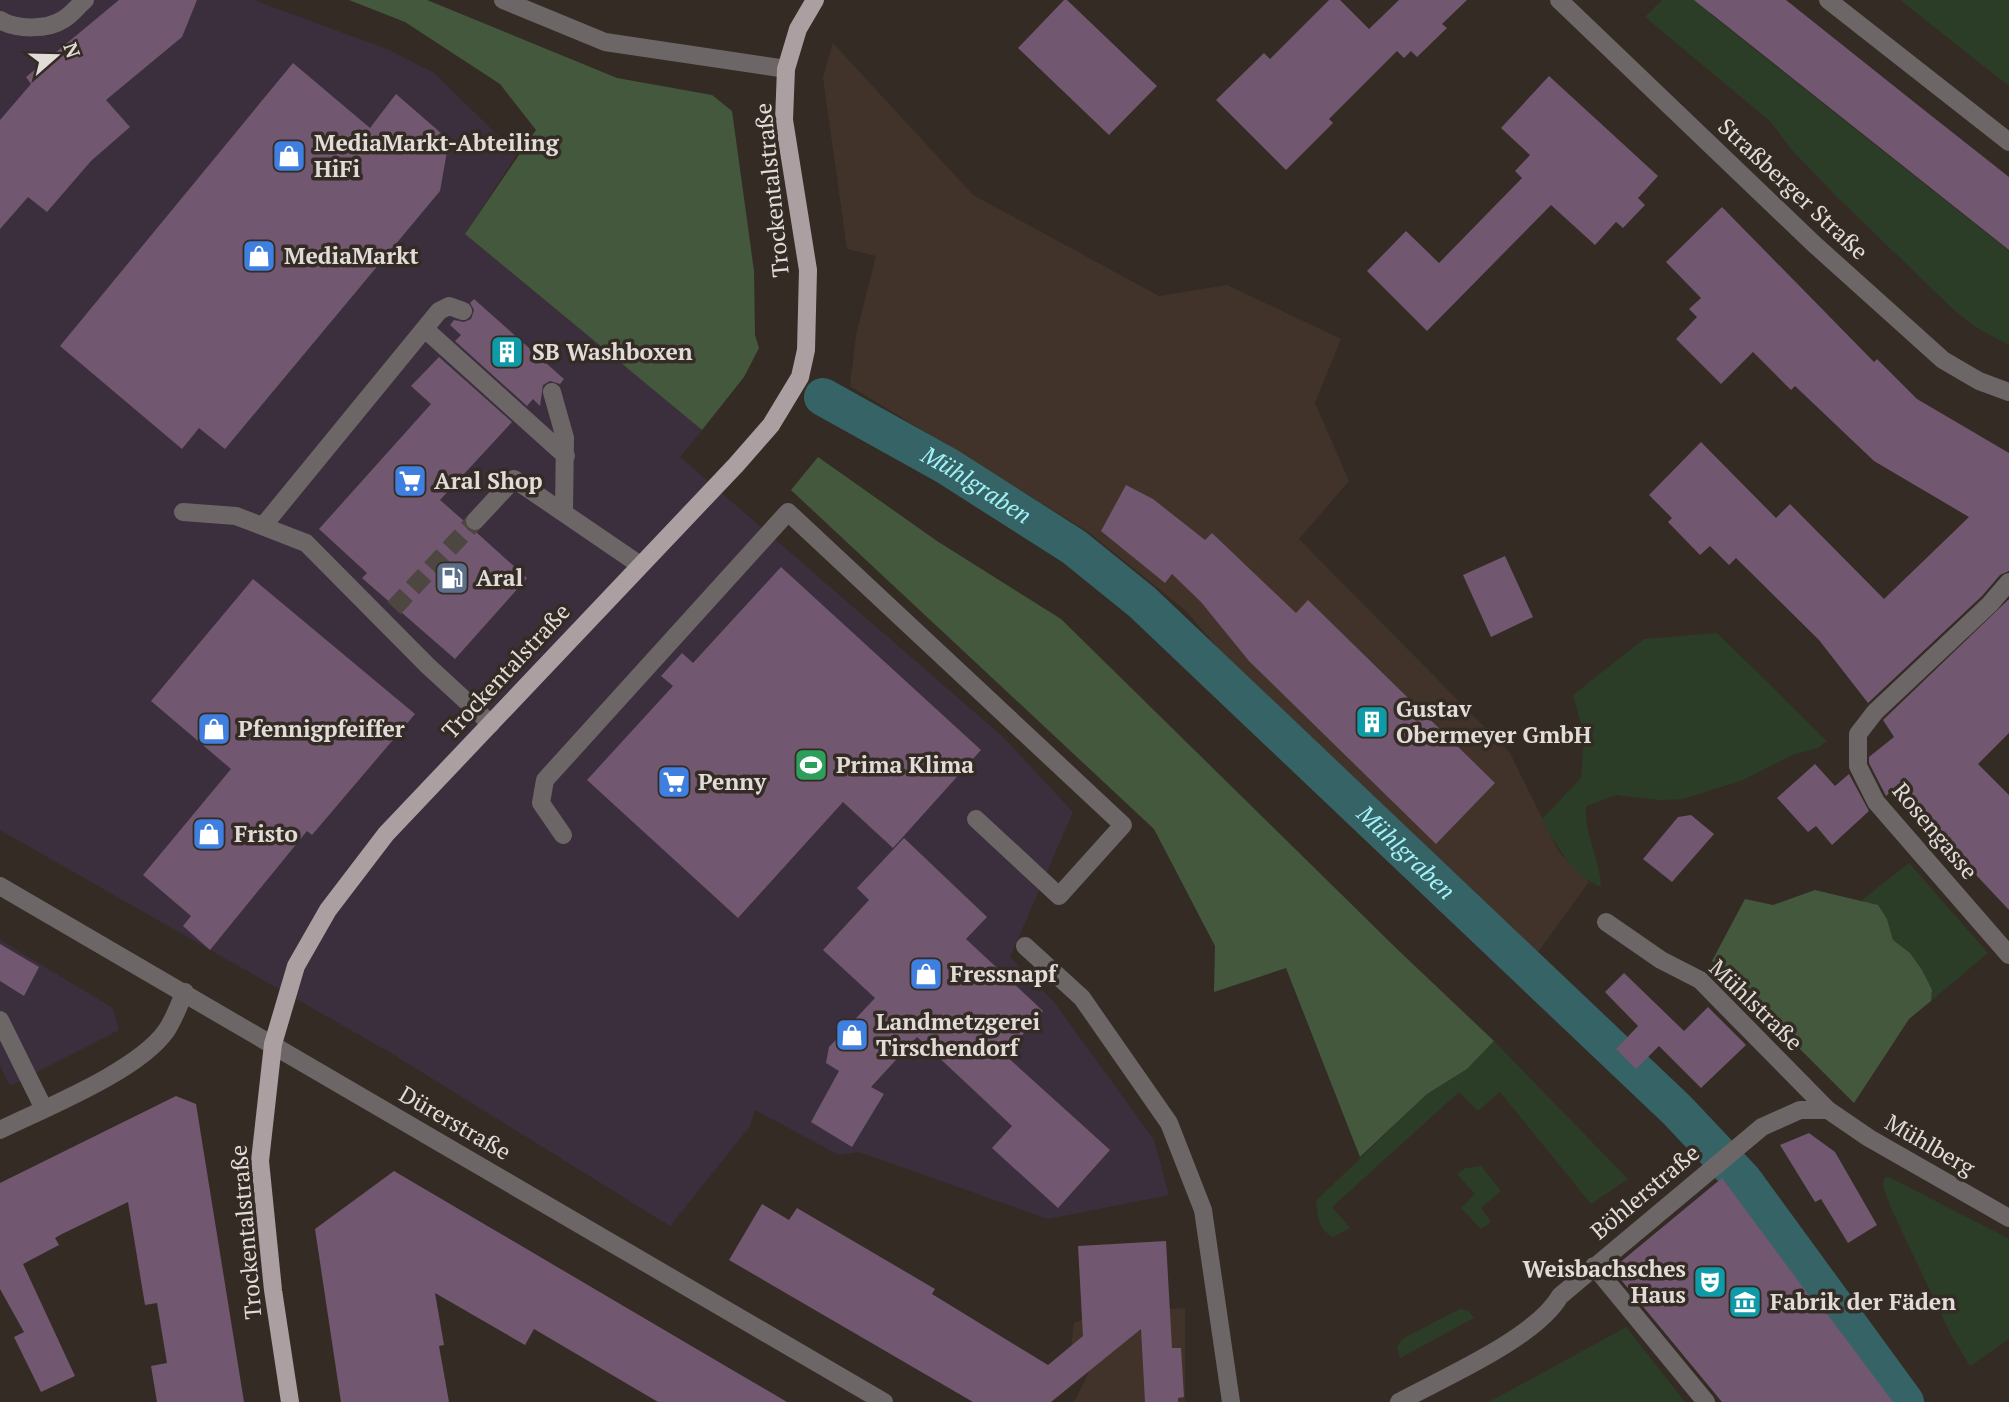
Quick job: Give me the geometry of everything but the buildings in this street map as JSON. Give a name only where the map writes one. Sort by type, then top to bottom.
[{"type":"main road","name":"Trockentalstraße","points":[[290,1402],[273,1290],[260,1161],[273,1044],[296,966],[328,910],[386,835],[736,465],[771,425],[800,377],[806,350],[808,270],[784,120],[786,69],[798,29],[815,0]]},
{"type":"street","points":[[0,20],[8,25],[30,27],[63,21],[85,0]]},
{"type":"street","points":[[503,0],[605,42],[786,69]]},
{"type":"street","name":"Straßberger Straße","points":[[1559,0],[1814,244],[1943,360],[1979,381],[2009,392]]},
{"type":"street","points":[[1828,0],[2009,142]]},
{"type":"street","points":[[263,526],[439,311],[449,306],[463,311]]},
{"type":"street","points":[[426,330],[566,456]]},
{"type":"street","points":[[552,392],[565,438],[564,511]]},
{"type":"street","points":[[475,521],[514,479],[640,565]]},
{"type":"street","points":[[183,512],[224,513],[306,543],[388,614],[491,724]]},
{"type":"street","points":[[563,835],[541,803],[545,780],[788,512],[1123,825],[1059,896],[976,819]]},
{"type":"street","name":"Rosengasse","points":[[2009,582],[1875,712],[1858,734],[1858,766],[1876,802],[2009,956]]},
{"type":"street","name":"Dürerstraße","points":[[0,886],[884,1402]]},
{"type":"street","name":"Mühlstraße","points":[[1606,922],[1661,960],[1700,980],[1828,1110]]},
{"type":"street","points":[[1025,946],[1083,998],[1169,1123],[1203,1210],[1231,1402]]},
{"type":"street","points":[[0,1130],[135,1059],[166,1032],[185,992]]},
{"type":"street","points":[[0,1020],[44,1109]]},
{"type":"street","name":"Böhlerstraße","points":[[1399,1402],[1518,1334],[1548,1313],[1559,1296],[1762,1127],[1800,1110],[1828,1110]]},
{"type":"street","name":"Mühlberg","points":[[1828,1110],[1869,1138],[2009,1218]]},
{"type":"street","points":[[1594,1266],[1706,1402]]},
{"type":"shaded area","points":[[0,0],[253,0],[387,49],[434,73],[517,154],[465,234],[702,430],[680,457],[1002,736],[1073,812],[1010,957],[1054,1002],[1154,1140],[1169,1195],[1048,1219],[859,1152],[839,1155],[755,1110],[750,1126],[670,1226],[391,1053],[0,830]]},
{"type":"shaded area","points":[[833,43],[973,195],[1159,296],[1227,285],[1341,339],[1315,403],[1349,481],[1299,539],[1510,753],[1559,852],[1589,882],[1538,952],[1414,853],[1242,676],[1185,610],[1087,531],[850,386],[856,335],[876,256],[847,249],[823,78]]},
{"type":"shaded area","points":[[0,940],[113,1008],[119,1030],[10,1086],[0,1065]]},
{"type":"shaded area","points":[[1185,1308],[1185,1402],[1074,1402],[1090,1370],[1070,1354],[1074,1323],[1099,1313]]},
{"type":"green space","points":[[349,0],[427,0],[617,78],[712,95],[732,111],[754,271],[755,335],[759,348],[744,377],[702,430],[465,234],[536,130],[500,84],[405,22]]},
{"type":"green space","points":[[1662,0],[1720,0],[1710,14],[2009,251],[2009,345],[1977,328],[1955,311],[1836,196],[1791,149],[1771,122],[1645,17]]},
{"type":"green space","points":[[1900,0],[2009,0],[2009,86]]},
{"type":"green space","points":[[818,457],[937,541],[1061,619],[1494,1041],[1467,1069],[1427,1094],[1360,1157],[1286,968],[1214,992],[1215,946],[1154,829],[791,490]]},
{"type":"green space","points":[[1717,633],[1827,741],[1818,748],[1794,754],[1743,780],[1683,799],[1660,800],[1616,795],[1586,806],[1587,827],[1601,887],[1573,867],[1542,819],[1581,778],[1584,734],[1573,695],[1644,639]]},
{"type":"green space","points":[[1909,863],[1988,953],[1931,1001],[1932,990],[1910,953],[1893,940],[1887,919],[1862,900]]},
{"type":"green space","points":[[1815,890],[1878,905],[1887,919],[1893,940],[1910,953],[1932,990],[1931,1001],[1909,1019],[1854,1103],[1712,961],[1745,899],[1773,905]]},
{"type":"green space","points":[[1494,1041],[1628,1179],[1591,1204],[1500,1092],[1478,1111],[1459,1092],[1332,1207],[1350,1228],[1333,1237],[1328,1234],[1320,1222],[1316,1201],[1427,1094],[1467,1069]]},
{"type":"green space","points":[[1481,1166],[1501,1191],[1481,1208],[1491,1222],[1481,1229],[1461,1208],[1475,1194],[1457,1174],[1466,1168]]},
{"type":"green space","points":[[1889,1177],[2009,1239],[2009,1339],[1970,1366],[1951,1335],[1891,1208],[1883,1186],[1884,1178]]},
{"type":"green space","points":[[1460,1309],[1469,1311],[1474,1318],[1400,1358],[1397,1347],[1402,1339]]},
{"type":"green space","points":[[1626,1327],[1685,1402],[1489,1402],[1610,1336]]},
{"type":"waterway","name":"Mühlgraben","points":[[823,397],[947,466],[1074,547],[1142,602],[1677,1110],[1743,1180],[1905,1402]]},
{"type":"tunnel","points":[[394,608],[475,521]]},
{"type":"place","name":"MediaMarkt-Abteiling HiFi","points":[[289,156]]},
{"type":"place","name":"MediaMarkt","points":[[259,256]]},
{"type":"place","name":"SB Washboxen","points":[[507,352]]},
{"type":"place","name":"Aral Shop","points":[[410,481]]},
{"type":"place","name":"Aral","points":[[452,578]]},
{"type":"place","name":"Gustav Obermeyer GmbH","points":[[1372,722]]},
{"type":"place","name":"Pfennigpfeiffer","points":[[214,729]]},
{"type":"place","name":"Prima Klima","points":[[811,765]]},
{"type":"place","name":"Penny","points":[[674,782]]},
{"type":"place","name":"Fristo","points":[[209,834]]},
{"type":"place","name":"Fressnapf","points":[[926,974]]},
{"type":"place","name":"Landmetzgerei Tirschendorf","points":[[852,1035]]},
{"type":"place","name":"Weisbachsches Haus","points":[[1710,1282]]},
{"type":"place","name":"Fabrik der Fäden","points":[[1745,1302]]}]
